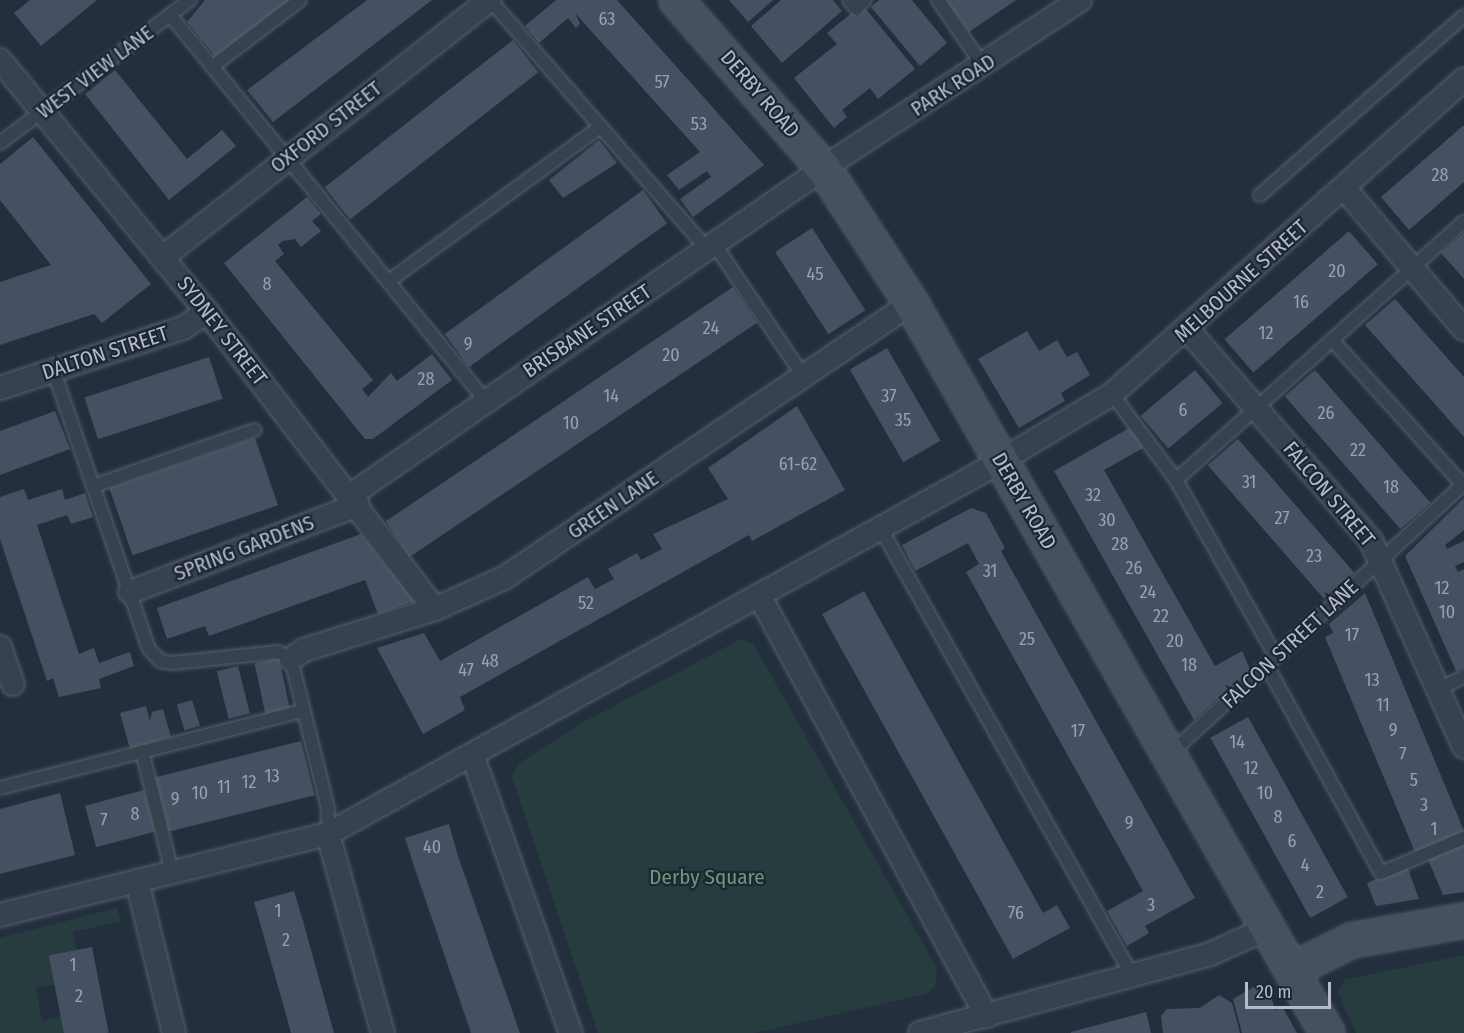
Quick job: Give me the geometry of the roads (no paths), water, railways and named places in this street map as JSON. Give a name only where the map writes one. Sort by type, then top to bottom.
[{"type":"main road","name":"DERBY ROAD","points":[[676,0],[824,169],[911,303],[1327,1033]]},
{"type":"main road","points":[[1291,970],[1351,940],[1464,920]]},
{"type":"street","name":"OXFORD STREET","points":[[163,257],[287,157],[490,0]]},
{"type":"street","name":"PARK ROAD","points":[[824,169],[1080,0]]},
{"type":"street","name":"SYDNEY STREET","points":[[0,60],[207,312],[355,500],[435,609]]},
{"type":"street","name":"MELBOURNE STREET","points":[[1001,461],[1112,394],[1464,79]]},
{"type":"street","name":"BRISBANE STREET","points":[[355,500],[485,400],[824,169]]},
{"type":"street","points":[[1344,188],[1411,270],[1464,329]]},
{"type":"street","name":"GREEN LANE","points":[[291,659],[304,650],[435,609],[504,578],[911,303]]},
{"type":"street","name":"DALTON STREET","points":[[0,388],[183,328],[207,312]]},
{"type":"street","name":"FALCON STREET","points":[[1187,329],[1382,559],[1464,747]]},
{"type":"street","points":[[0,915],[328,834],[473,757],[1001,461]]},
{"type":"street","name":"SPRING GARDENS","points":[[130,592],[355,500]]},
{"type":"street","points":[[759,596],[987,1016]]},
{"type":"street","points":[[0,647],[13,684]]},
{"type":"street","points":[[473,757],[571,1033]]},
{"type":"street","points":[[328,834],[383,1033]]},
{"type":"street","points":[[137,881],[174,1033]]},
{"type":"street","points":[[920,1033],[1210,954],[1266,929]]},
{"type":"lane","name":"WEST VIEW LANE","points":[[0,143],[189,0]]},
{"type":"lane","points":[[213,66],[300,0]]},
{"type":"lane","points":[[490,0],[600,127],[712,247],[804,377]]},
{"type":"lane","points":[[849,0],[856,8],[865,0]]},
{"type":"lane","points":[[938,0],[983,66]]},
{"type":"lane","points":[[170,15],[485,400]]},
{"type":"lane","points":[[1260,195],[1464,16]]},
{"type":"lane","points":[[389,281],[600,127]]},
{"type":"lane","points":[[1176,480],[1464,222]]},
{"type":"lane","points":[[1332,340],[1464,485]]},
{"type":"lane","points":[[53,369],[149,649],[160,661],[278,652],[291,659],[302,711],[328,808],[328,834]]},
{"type":"lane","points":[[1112,394],[1176,480],[1381,873],[1464,838]]},
{"type":"lane","points":[[93,486],[255,430]]},
{"type":"lane","name":"FALCON STREET LANE","points":[[1169,754],[1464,485]]},
{"type":"lane","points":[[881,529],[1132,975]]},
{"type":"lane","points":[[1439,689],[1464,678]]},
{"type":"lane","points":[[0,788],[302,711]]},
{"type":"lane","points":[[142,752],[172,872]]},
{"type":"park label","name":"Derby Square","points":[[707,877]]}]
